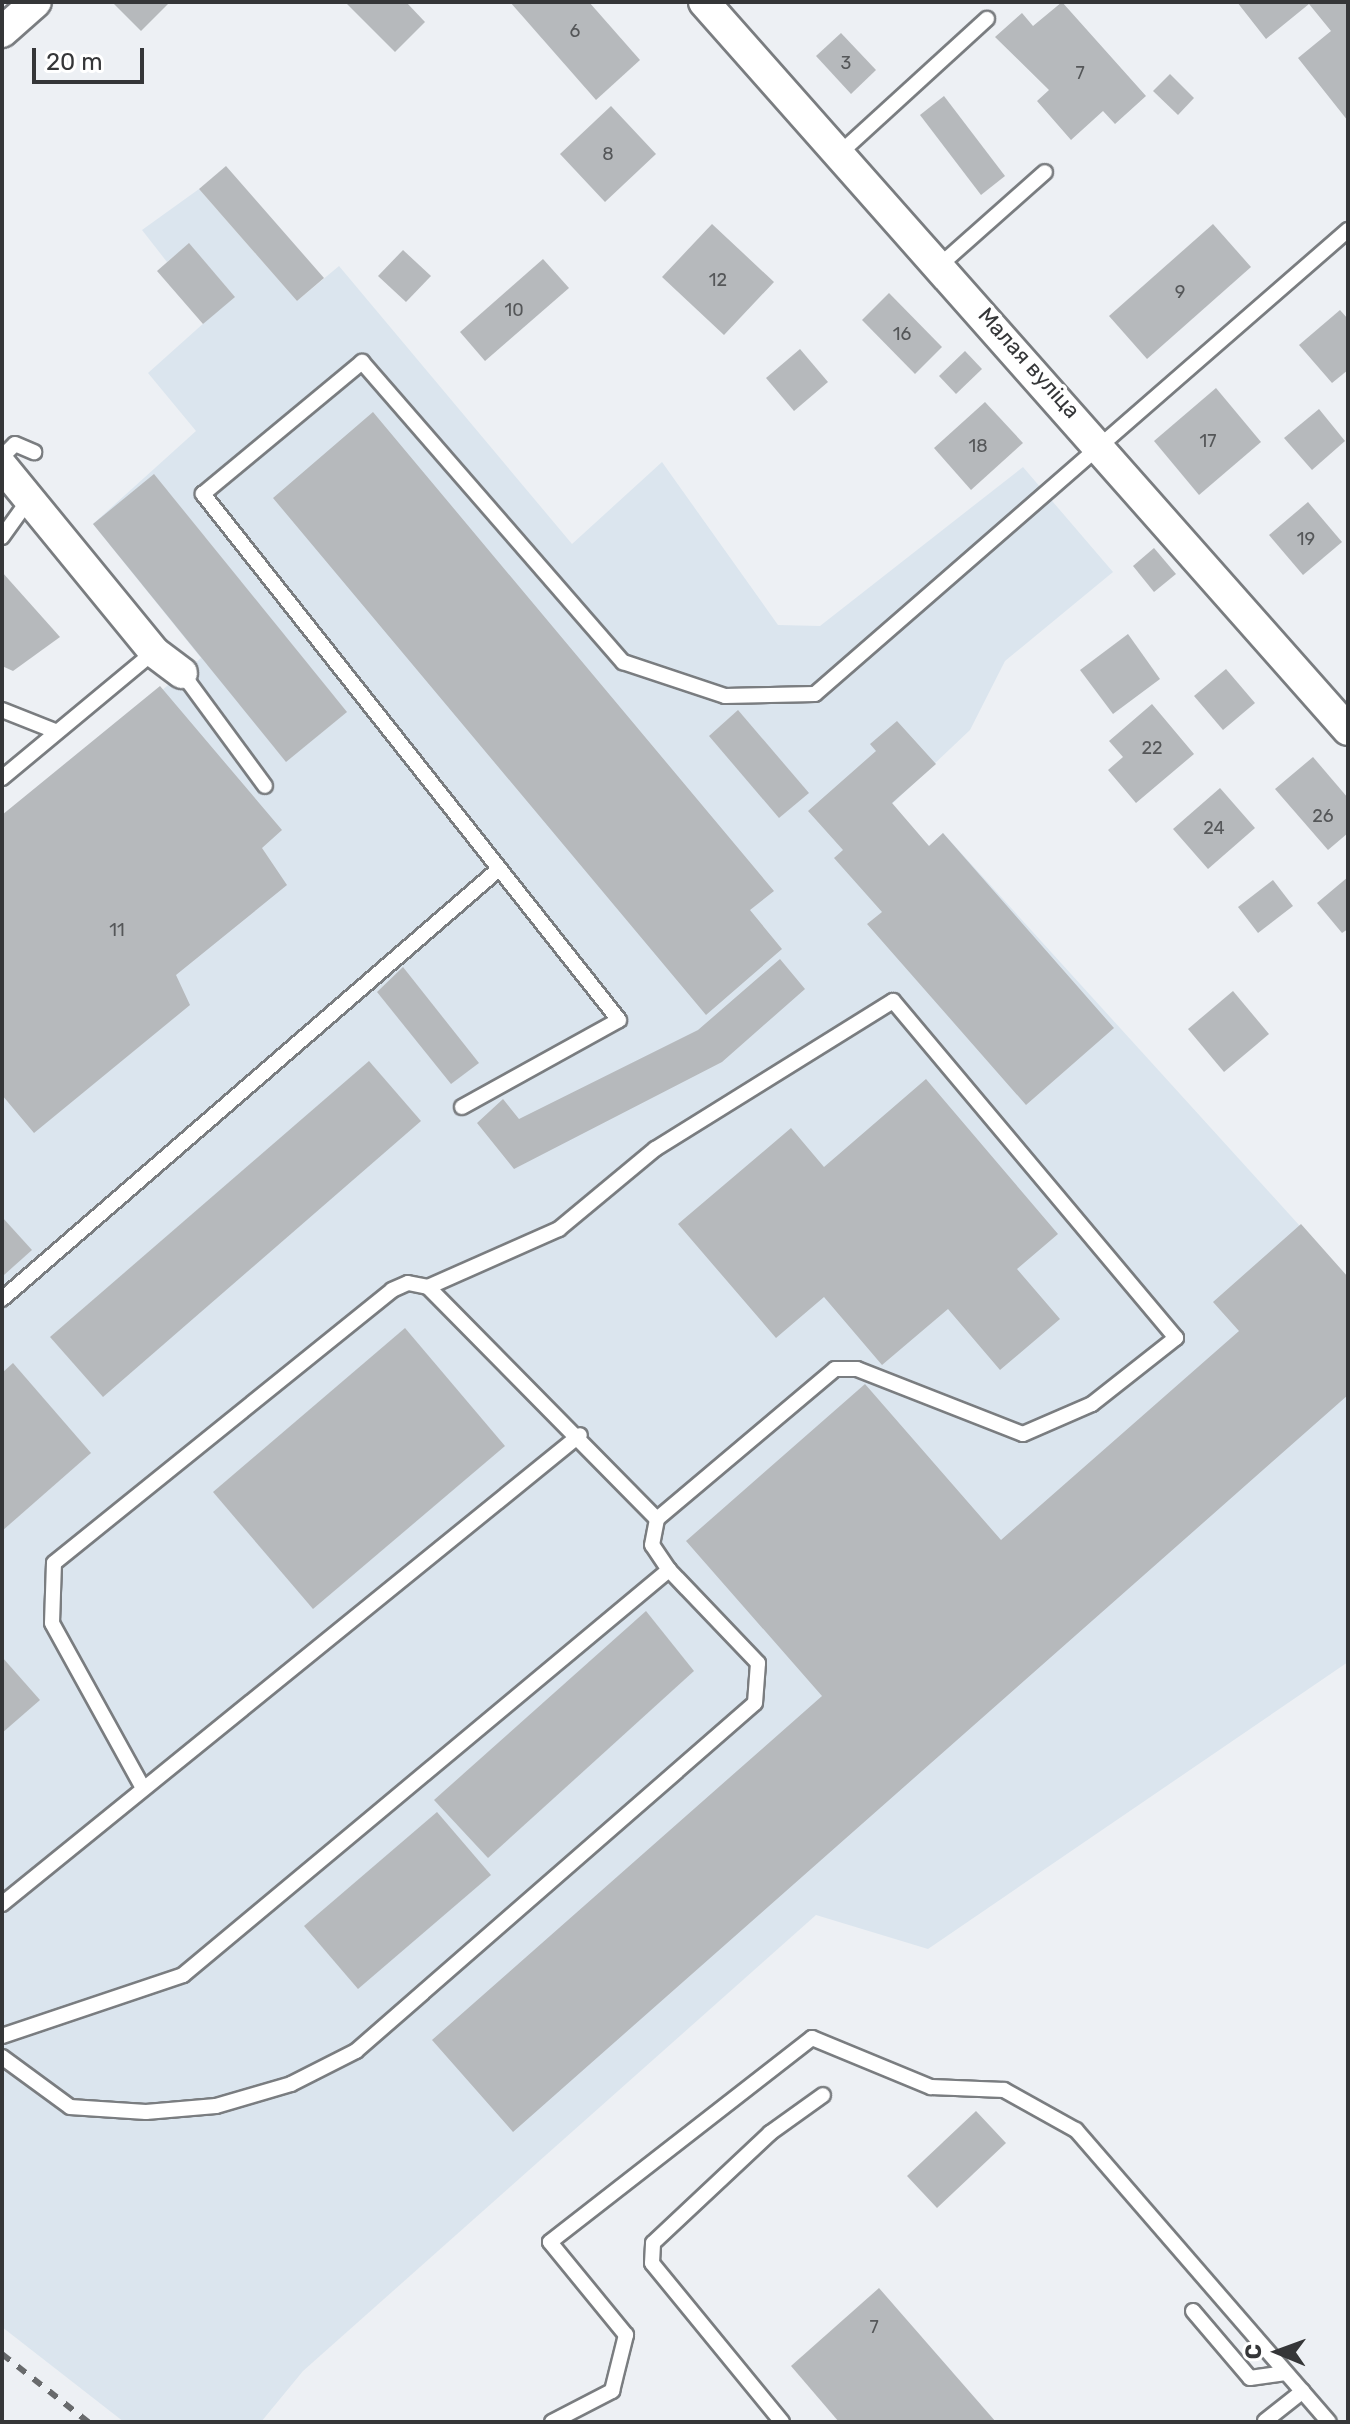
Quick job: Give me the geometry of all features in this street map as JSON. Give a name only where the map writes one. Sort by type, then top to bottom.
[{"type":"street","points":[[2,32],[36,2]]},
{"type":"street","name":"Малая вуліца","points":[[704,2],[1101,442],[1348,730]]},
{"type":"street","points":[[2,466],[154,652],[182,673]]},
{"type":"lane","points":[[840,153],[987,19]]},
{"type":"lane","points":[[940,265],[1045,172]]},
{"type":"lane","points":[[462,1107],[619,1020],[203,494],[362,362],[623,662],[725,696],[815,694],[1348,230]]},
{"type":"lane","points":[[2,457],[15,444],[34,452]]},
{"type":"lane","points":[[2,537],[30,498]]},
{"type":"lane","points":[[2,778],[154,652]]},
{"type":"lane","points":[[182,673],[265,786]]},
{"type":"lane","points":[[2,710],[55,731]]},
{"type":"lane","points":[[2,1299],[499,869]]},
{"type":"lane","points":[[2,2057],[70,2107],[146,2112],[246,2098],[356,2051],[755,1703],[758,1663],[669,1570],[652,1545],[657,1519],[835,1369],[857,1369],[1023,1434],[1092,1404],[1176,1338],[893,1001],[655,1149],[559,1229],[428,1287]]},
{"type":"lane","points":[[143,1788],[52,1623],[54,1563],[392,1290],[408,1283],[428,1287],[580,1435],[657,1519]]},
{"type":"lane","points":[[2,1904],[580,1435]]},
{"type":"lane","points":[[2,2036],[183,1975],[669,1570]]},
{"type":"lane","points":[[552,2422],[612,2391],[626,2335],[550,2242],[812,2038],[931,2087],[1004,2090],[1076,2130],[1329,2422]]},
{"type":"lane","points":[[782,2422],[652,2263],[653,2243],[770,2133],[823,2095]]},
{"type":"lane","points":[[1193,2311],[1250,2378],[1286,2373]]},
{"type":"lane","points":[[1265,2421],[1303,2391]]},
{"type":"shaded area","points":[[199,189],[297,301],[339,266],[572,544],[662,462],[778,625],[820,626],[1023,467],[1113,572],[1005,661],[970,730],[892,804],[929,846],[943,833],[1348,1279],[1348,1662],[928,1949],[816,1915],[303,2371],[261,2422],[124,2422],[2,2327],[2,822],[201,658],[93,524],[196,431],[148,373],[234,296],[189,244],[167,262],[142,230]]},
{"type":"building","points":[[112,2],[170,2],[141,31]]},
{"type":"building","points":[[345,2],[406,2],[425,22],[395,52]]},
{"type":"building","points":[[510,2],[589,2],[640,60],[596,100]]},
{"type":"building","points":[[1062,2],[1146,96],[1115,124],[1103,111],[1071,140],[1037,101],[1049,90],[995,37],[1022,13],[1033,26]]},
{"type":"building","points":[[1237,2],[1348,2],[1348,121],[1298,58],[1331,31],[1309,4],[1266,39]]},
{"type":"building","points":[[841,33],[876,70],[851,94],[816,56]]},
{"type":"building","points":[[1170,74],[1194,98],[1178,115],[1153,91]]},
{"type":"building","points":[[944,96],[1005,176],[981,195],[920,115]]},
{"type":"building","points":[[611,106],[656,154],[605,202],[560,154]]},
{"type":"building","points":[[226,166],[324,278],[297,301],[199,189]]},
{"type":"building","points":[[712,224],[774,282],[724,335],[662,277]]},
{"type":"building","points":[[1213,224],[1251,267],[1147,359],[1109,316]]},
{"type":"building","points":[[189,243],[235,297],[203,324],[157,271]]},
{"type":"building","points":[[403,250],[431,276],[406,302],[378,276]]},
{"type":"building","points":[[543,259],[569,288],[485,361],[460,332]]},
{"type":"building","points":[[889,293],[942,347],[915,374],[862,320]]},
{"type":"building","points":[[1340,310],[1348,319],[1348,370],[1332,383],[1299,345]]},
{"type":"building","points":[[800,349],[828,382],[794,411],[766,378]]},
{"type":"building","points":[[965,351],[982,369],[956,394],[939,376]]},
{"type":"building","points":[[1216,388],[1261,442],[1199,495],[1154,441]]},
{"type":"building","points":[[985,402],[1023,443],[971,490],[934,448]]},
{"type":"building","points":[[1319,409],[1345,441],[1312,470],[1284,438]]},
{"type":"building","points":[[373,412],[774,891],[750,910],[782,949],[706,1015],[273,498]]},
{"type":"building","points":[[154,474],[347,712],[286,762],[93,524]]},
{"type":"building","points":[[1308,502],[1342,542],[1303,575],[1269,535]]},
{"type":"building","points":[[1154,548],[1176,574],[1154,592],[1133,566]]},
{"type":"building","points":[[2,572],[60,637],[13,671],[2,666]]},
{"type":"building","points":[[1128,634],[1160,679],[1113,714],[1080,670]]},
{"type":"building","points":[[1226,669],[1255,703],[1223,730],[1194,696]]},
{"type":"building","points":[[160,686],[282,830],[262,848],[287,885],[176,975],[190,1005],[34,1133],[2,1095],[2,815]]},
{"type":"building","points":[[1152,704],[1194,754],[1136,803],[1108,770],[1123,757],[1109,741]]},
{"type":"building","points":[[738,710],[809,793],[779,818],[709,736]]},
{"type":"building","points":[[897,721],[936,764],[892,803],[929,846],[943,833],[1114,1028],[1026,1105],[867,924],[882,912],[834,858],[843,850],[808,811],[876,751],[870,744]]},
{"type":"building","points":[[1313,757],[1348,798],[1348,833],[1328,850],[1275,789]]},
{"type":"building","points":[[1220,788],[1255,828],[1208,869],[1173,829]]},
{"type":"building","points":[[1348,877],[1348,929],[1342,933],[1317,903]]},
{"type":"building","points":[[1273,880],[1293,906],[1258,933],[1238,907]]},
{"type":"building","points":[[780,959],[805,989],[722,1062],[514,1169],[477,1123],[503,1099],[519,1119],[698,1030]]},
{"type":"building","points":[[403,967],[479,1063],[451,1084],[377,992]]},
{"type":"building","points":[[1233,991],[1269,1034],[1224,1072],[1188,1029]]},
{"type":"building","points":[[369,1061],[421,1121],[103,1397],[50,1337]]},
{"type":"building","points":[[926,1079],[1058,1234],[1017,1269],[1060,1319],[1000,1370],[948,1309],[882,1365],[824,1297],[776,1338],[678,1224],[791,1128],[824,1167]]},
{"type":"building","points":[[2,1217],[32,1250],[4,1275],[2,1273]]},
{"type":"building","points":[[1301,1224],[1348,1277],[1348,1395],[513,2132],[432,2040],[822,1696],[686,1541],[865,1384],[1001,1540],[1239,1331],[1213,1302]]},
{"type":"building","points":[[405,1328],[505,1446],[313,1609],[213,1492]]},
{"type":"building","points":[[13,1363],[91,1453],[2,1531],[2,1373]]},
{"type":"building","points":[[646,1611],[694,1671],[488,1858],[434,1800]]},
{"type":"building","points":[[2,1657],[40,1700],[2,1733]]},
{"type":"building","points":[[437,1812],[491,1875],[358,1989],[304,1926]]},
{"type":"building","points":[[976,2111],[1006,2143],[937,2208],[907,2176]]},
{"type":"building","points":[[879,2288],[996,2422],[839,2422],[791,2366]]},
{"type":"railway","points":[[2,2354],[88,2422]]}]
